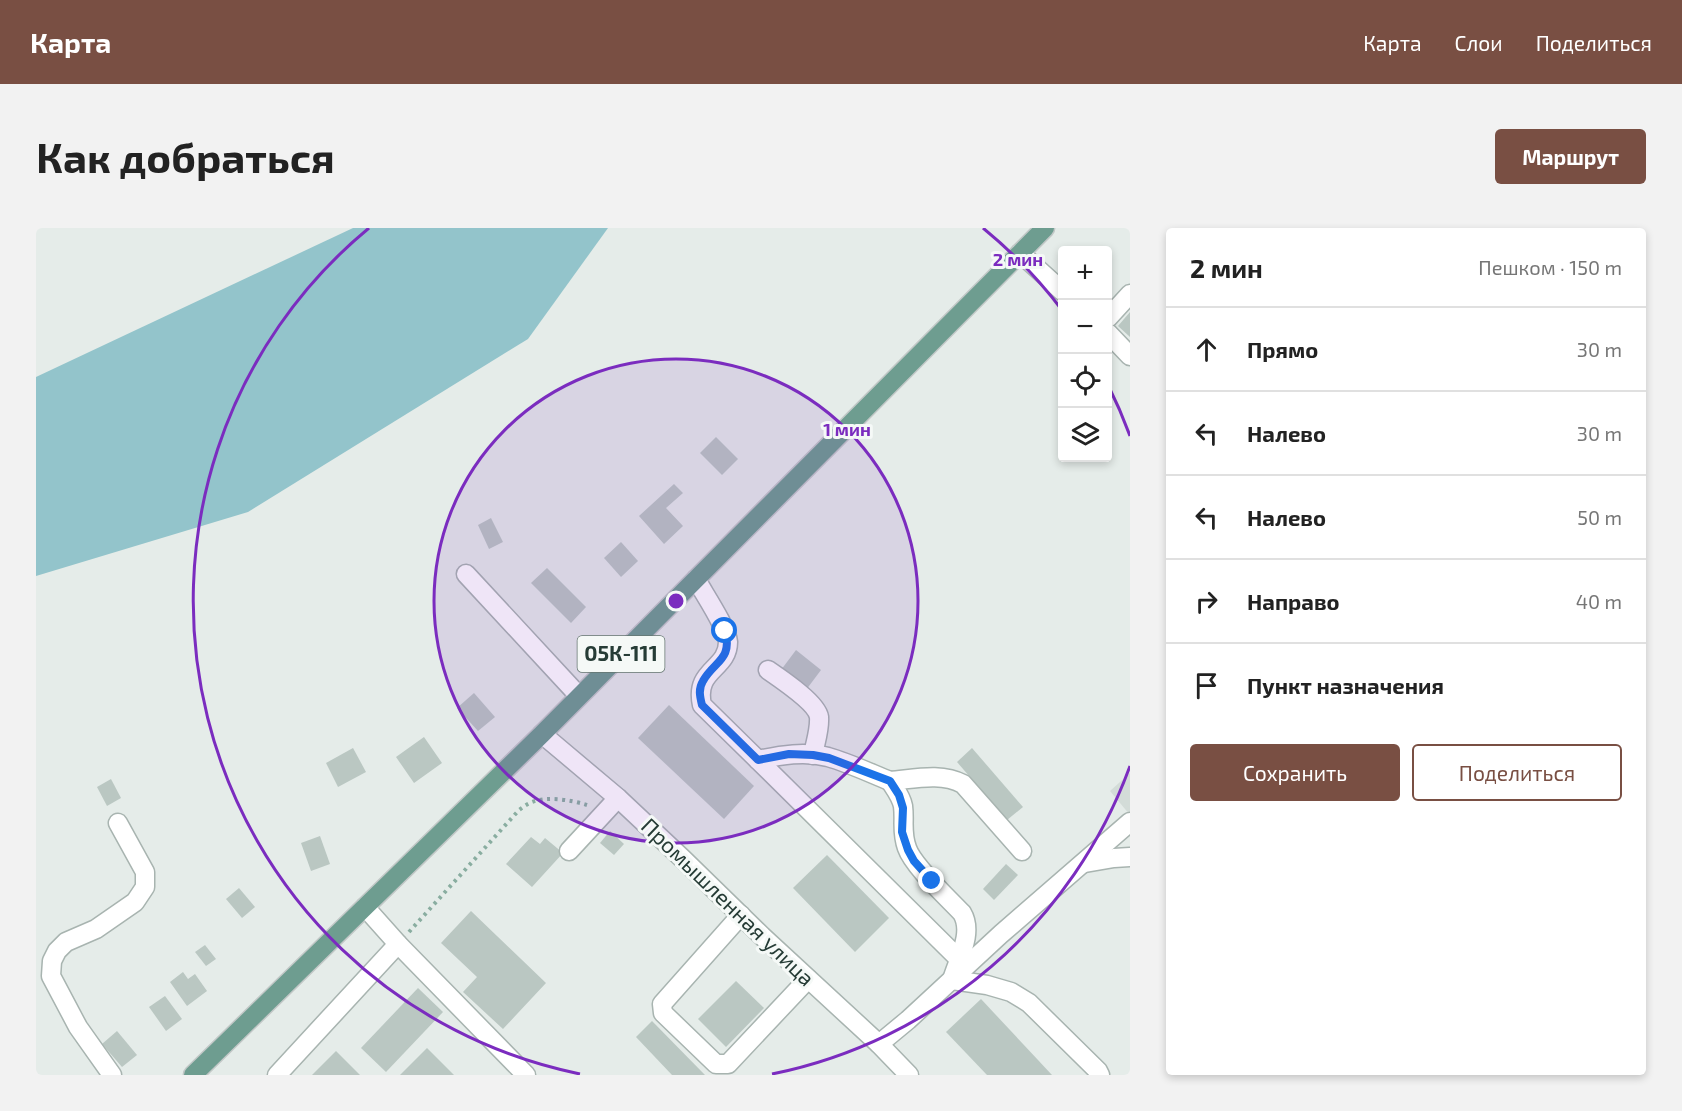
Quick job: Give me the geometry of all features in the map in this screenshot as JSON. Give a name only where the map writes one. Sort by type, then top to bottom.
[{"type":"main road","name":"05К-111","points":[[193,1075],[542,734],[1045,228]]},
{"type":"lane","points":[[1020,253],[1058,287]]},
{"type":"lane","points":[[1112,313],[1130,294]]},
{"type":"lane","points":[[1112,338],[1130,356]]},
{"type":"lane","points":[[466,574],[579,696]]},
{"type":"lane","points":[[696,579],[725,631],[728,641],[727,649],[721,660],[702,681],[699,693],[702,705],[958,958]]},
{"type":"lane","points":[[768,670],[814,706],[819,715],[813,755]]},
{"type":"lane","name":"Промышленная улица","points":[[542,734],[618,798],[909,1075]]},
{"type":"lane","points":[[758,760],[789,754],[813,755],[829,758],[890,781],[937,777],[955,780],[963,784],[1022,851]]},
{"type":"lane","points":[[890,781],[899,795],[903,808],[902,832],[914,861],[966,919],[967,934],[952,980]]},
{"type":"lane","points":[[569,851],[618,798]]},
{"type":"lane","points":[[879,1044],[1130,822]]},
{"type":"lane","points":[[112,1075],[78,1027],[51,976],[52,961],[57,951],[66,942],[96,929],[135,902],[145,887],[145,872],[118,823]]},
{"type":"lane","points":[[1083,863],[1130,857]]},
{"type":"lane","points":[[365,907],[526,1075]]},
{"type":"lane","points":[[741,915],[662,1004],[663,1013],[716,1064],[728,1065],[808,979]]},
{"type":"lane","points":[[277,1075],[398,944]]},
{"type":"lane","points":[[952,980],[987,985],[1011,992],[1029,1003],[1100,1075]]},
{"type":"path","points":[[398,944],[519,810],[532,802],[546,799],[578,802],[604,813]]},
{"type":"shaded area","points":[[1130,773],[1130,815],[1110,791]]},
{"type":"water","points":[[353,228],[608,228],[528,339],[248,512],[36,576],[36,377]]},
{"type":"building","points":[[1130,312],[1130,337],[1118,326]]},
{"type":"building","points":[[716,437],[738,459],[722,475],[700,453]]},
{"type":"building","points":[[674,484],[683,493],[666,508],[683,526],[664,544],[639,516]]},
{"type":"building","points":[[491,518],[503,542],[489,549],[478,525]]},
{"type":"building","points":[[621,542],[638,561],[621,577],[604,558]]},
{"type":"building","points":[[547,568],[586,607],[571,623],[531,583]]},
{"type":"building","points":[[796,650],[821,670],[806,690],[781,670]]},
{"type":"building","points":[[474,693],[495,717],[478,731],[457,708]]},
{"type":"building","points":[[669,705],[754,786],[724,819],[638,738]]},
{"type":"building","points":[[424,737],[442,763],[414,783],[396,757]]},
{"type":"building","points":[[353,748],[366,772],[338,787],[326,763]]},
{"type":"building","points":[[972,748],[1023,807],[1007,820],[957,762]]},
{"type":"building","points":[[111,779],[121,798],[107,806],[97,787]]},
{"type":"building","points":[[610,831],[624,844],[614,855],[600,843]]},
{"type":"building","points":[[320,836],[330,864],[311,871],[301,843]]},
{"type":"building","points":[[531,837],[540,844],[545,838],[563,853],[532,887],[506,864]]},
{"type":"building","points":[[827,855],[889,918],[855,952],[793,888]]},
{"type":"building","points":[[1006,864],[1018,875],[994,900],[983,889]]},
{"type":"building","points":[[239,888],[255,907],[242,918],[226,899]]},
{"type":"building","points":[[471,911],[546,983],[503,1029],[463,992],[477,977],[441,943]]},
{"type":"building","points":[[205,945],[216,959],[206,966],[195,952]]},
{"type":"building","points":[[183,972],[188,979],[195,974],[207,991],[187,1006],[170,982]]},
{"type":"building","points":[[736,981],[764,1008],[726,1047],[698,1019]]},
{"type":"building","points":[[418,988],[443,1012],[386,1072],[361,1048]]},
{"type":"building","points":[[165,996],[182,1019],[166,1031],[149,1007]]},
{"type":"building","points":[[981,999],[1052,1075],[987,1075],[946,1032]]},
{"type":"building","points":[[652,1021],[705,1075],[672,1075],[636,1037]]},
{"type":"building","points":[[117,1031],[137,1055],[122,1067],[102,1044]]},
{"type":"building","points":[[427,1048],[454,1075],[400,1075]]},
{"type":"building","points":[[336,1051],[360,1075],[312,1075]]},
{"type":"route","points":[[725,631],[728,641],[727,649],[721,660],[702,681],[699,693],[702,705],[758,760],[789,754],[813,755],[829,758],[890,781],[899,795],[903,808],[902,832],[908,850],[914,861],[932,881]]}]
